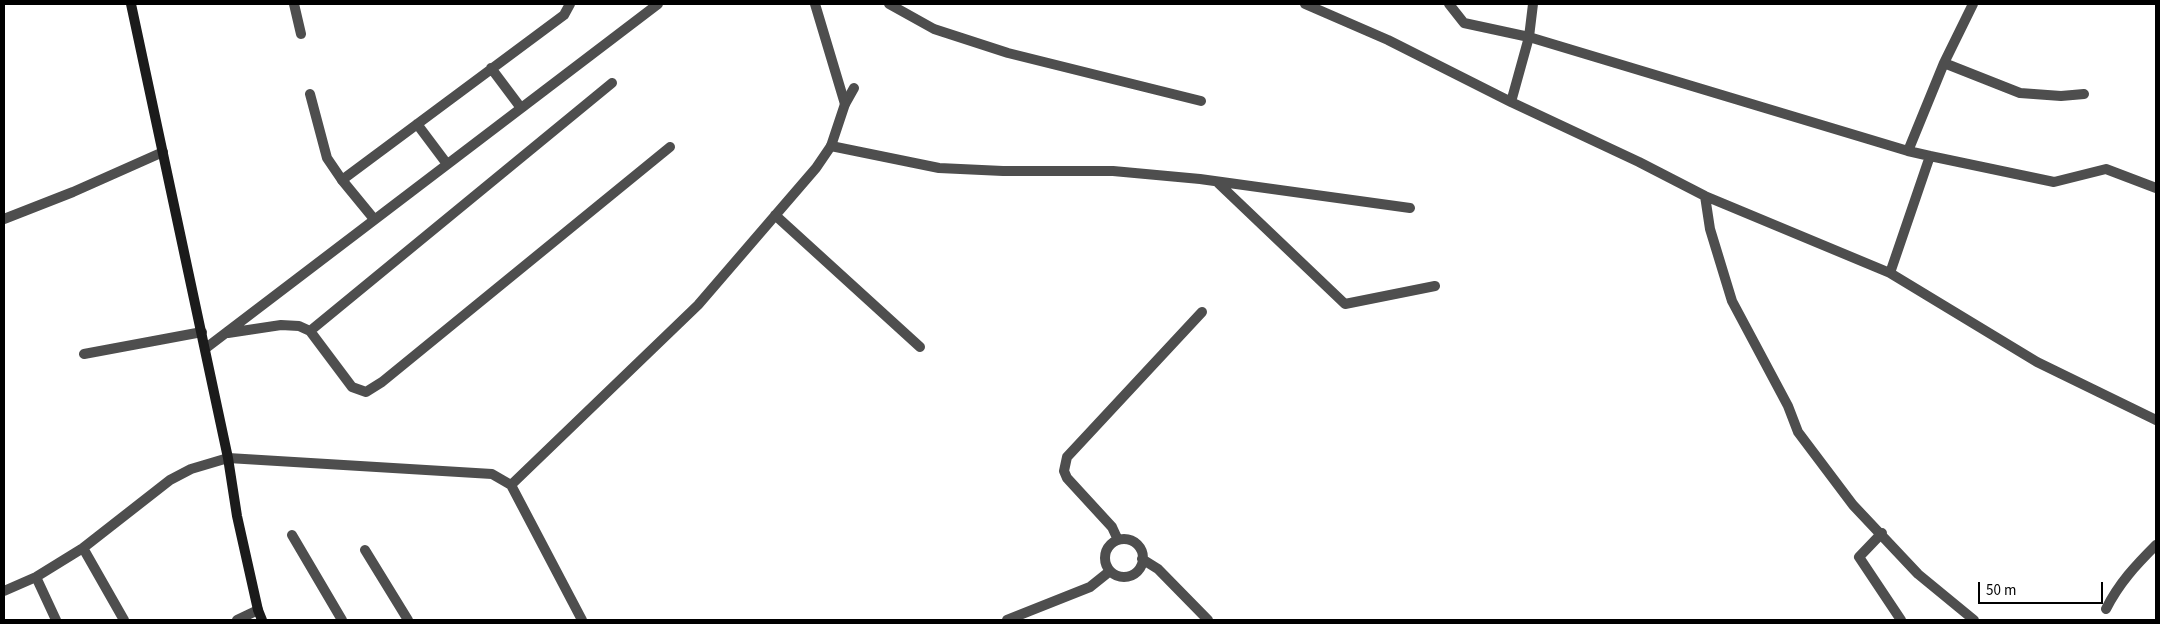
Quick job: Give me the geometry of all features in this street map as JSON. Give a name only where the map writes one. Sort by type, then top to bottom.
[{"type":"main road","points":[[131,4],[206,348],[228,458],[237,516],[258,610],[262,620]]},
{"type":"street","points":[[294,4],[301,34]]},
{"type":"street","points":[[342,180],[564,15],[570,4]]},
{"type":"street","points":[[206,348],[658,4]]},
{"type":"street","points":[[815,4],[845,104]]},
{"type":"street","points":[[889,4],[934,30],[999,50],[1201,101]]},
{"type":"street","points":[[1305,4],[1388,40],[1705,196],[1890,272],[2037,362],[2156,420]]},
{"type":"street","points":[[1449,4],[1464,23],[1529,37],[1908,151],[2054,182],[2106,169],[2156,188]]},
{"type":"street","points":[[1511,102],[1529,37],[1533,4]]},
{"type":"street","points":[[1908,151],[1944,63],[1973,4]]},
{"type":"street","points":[[1944,63],[2020,93],[2061,96],[2084,94]]},
{"type":"street","points":[[491,68],[521,108]]},
{"type":"street","points":[[310,331],[612,83]]},
{"type":"street","points":[[511,485],[698,305],[775,216],[816,168],[831,146],[845,104],[854,88]]},
{"type":"street","points":[[310,94],[327,158],[342,180],[374,219]]},
{"type":"street","points":[[417,124],[447,164]]},
{"type":"street","points":[[831,146],[940,168],[1003,171],[1113,171],[1216,182],[1410,208]]},
{"type":"street","points":[[226,333],[281,325],[299,326],[310,331],[352,387],[366,392],[382,382],[670,147]]},
{"type":"street","points":[[4,219],[73,192],[163,152]]},
{"type":"street","points":[[1890,272],[1930,156]]},
{"type":"street","points":[[1216,182],[1345,304],[1435,286]]},
{"type":"street","points":[[1705,196],[1710,229],[1732,301],[1788,406],[1798,432],[1853,505],[1882,533],[1918,574],[1974,620]]},
{"type":"street","points":[[775,216],[920,347]]},
{"type":"street","points":[[1118,540],[1112,527],[1067,478],[1064,472],[1064,464],[1067,457],[1202,312]]},
{"type":"street","points":[[84,354],[202,332]]},
{"type":"street","points":[[4,591],[36,577],[83,548],[170,480],[191,469],[228,458],[470,471],[492,474],[511,485],[582,620]]},
{"type":"street","points":[[1882,533],[1859,557],[1901,620]]},
{"type":"street","points":[[292,535],[342,620]]},
{"type":"street","points":[[1124,539],[1136,543],[1140,548],[1142,559],[1138,570],[1127,576],[1115,575],[1106,566],[1105,553],[1112,542],[1118,540],[1124,539]]},
{"type":"street","points":[[2106,608],[2125,576],[2156,545]]},
{"type":"street","points":[[83,548],[124,620]]},
{"type":"street","points":[[365,550],[408,620]]},
{"type":"street","points":[[1142,559],[1158,569],[1208,620]]},
{"type":"street","points":[[1007,620],[1090,587],[1110,571]]},
{"type":"street","points":[[36,577],[56,620]]},
{"type":"street","points":[[237,620],[258,610]]}]
